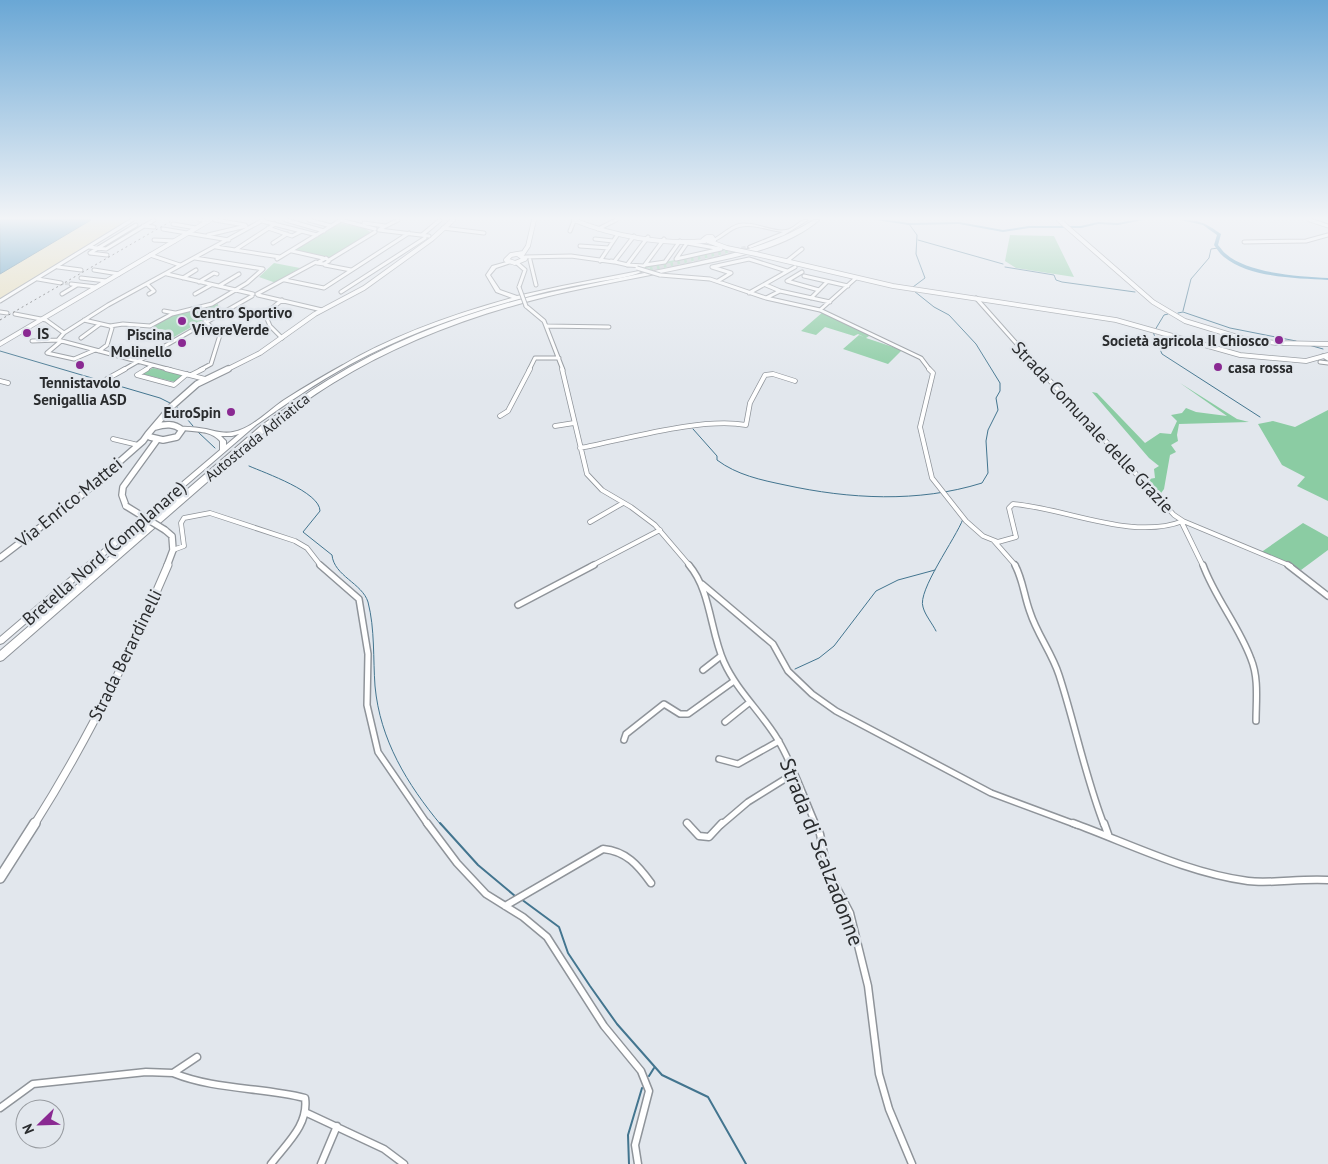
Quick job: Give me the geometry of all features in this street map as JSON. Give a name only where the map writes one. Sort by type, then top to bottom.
[{"type":"highway","name":"Autostrada Adriatica","points":[[0,650],[283,408],[334,374],[384,348],[435,326],[517,300],[640,274]]},
{"type":"highway","name":"Autostrada Adriatica","points":[[0,658],[229,453],[287,409],[336,376],[372,356],[438,327],[535,298],[646,274]]},
{"type":"main road","points":[[488,274],[498,291],[518,298]]},
{"type":"main road","name":"Bretella Nord (Complanare)","points":[[0,641],[229,453],[234,436],[250,428],[298,391],[346,363],[434,324],[505,301],[619,274]]},
{"type":"main road","points":[[494,304],[498,298],[498,291]]},
{"type":"main road","points":[[498,298],[505,301],[508,296]]},
{"type":"main road","points":[[181,431],[193,429],[234,436]]},
{"type":"main road","points":[[216,434],[223,441],[229,453]]},
{"type":"main road","points":[[223,441],[234,436]]},
{"type":"street","points":[[0,301],[45,274]]},
{"type":"street","points":[[0,344],[118,274]]},
{"type":"street","points":[[94,350],[74,359],[48,354],[48,351],[59,341],[64,333],[166,274]]},
{"type":"street","points":[[168,274],[322,310]]},
{"type":"street","points":[[182,278],[188,274]]},
{"type":"street","points":[[199,282],[212,274]]},
{"type":"street","points":[[218,286],[239,274]]},
{"type":"street","points":[[84,320],[110,326],[123,324],[150,326],[175,313],[210,304],[236,290],[256,274]]},
{"type":"street","points":[[107,379],[205,321],[295,274]]},
{"type":"street","points":[[285,280],[324,288],[345,274]]},
{"type":"street","points":[[341,292],[369,274]]},
{"type":"street","points":[[382,274],[364,288],[322,310],[252,358],[205,379],[176,401],[162,422],[174,424],[181,431],[154,447],[136,467],[123,487],[122,495],[126,506],[138,515],[166,530],[172,536],[172,550],[184,546],[181,523],[184,518],[197,513],[214,514],[303,544],[322,566],[359,599],[368,654],[367,705],[378,752],[415,808],[457,863],[486,894],[523,917],[547,938],[604,1026],[641,1072],[649,1091],[635,1145],[638,1164]]},
{"type":"street","points":[[525,274],[519,286],[526,306],[541,318],[547,326],[559,358],[569,390],[580,448],[590,479],[602,490],[660,530],[680,552],[702,584],[773,644],[794,679],[836,711],[991,793],[1210,874],[1231,879],[1260,881],[1305,878],[1328,880]]},
{"type":"street","points":[[534,274],[536,286]]},
{"type":"street","points":[[657,274],[700,277],[718,281],[766,298],[820,310],[913,353],[932,369],[933,376],[921,421],[929,471],[936,486],[966,521],[983,536],[993,541],[1015,565],[1021,576],[1030,613],[1058,672],[1082,749],[1092,792],[1109,837]]},
{"type":"street","points":[[718,281],[729,274]]},
{"type":"street","points":[[749,293],[782,274]]},
{"type":"street","points":[[798,274],[787,281],[819,290]]},
{"type":"street","points":[[839,274],[1116,320],[1240,355],[1306,361],[1327,356]]},
{"type":"street","points":[[1121,274],[1153,302],[1185,321],[1244,338],[1277,343],[1328,344],[1327,356],[1320,362]]},
{"type":"street","points":[[794,277],[800,279],[804,276],[848,286]]},
{"type":"street","points":[[81,278],[106,281]]},
{"type":"street","points":[[820,310],[856,278]]},
{"type":"street","points":[[38,279],[61,282]]},
{"type":"street","points":[[811,298],[828,282]]},
{"type":"street","points":[[70,284],[96,287]]},
{"type":"street","points":[[147,284],[154,291],[149,294]]},
{"type":"street","points":[[195,294],[211,284]]},
{"type":"street","points":[[62,294],[77,285]]},
{"type":"street","points":[[766,285],[780,291],[830,302]]},
{"type":"street","points":[[766,298],[780,291]]},
{"type":"street","name":"Strada Comunale delle Grazie","points":[[976,298],[1026,355],[1183,522],[1292,567],[1328,596]]},
{"type":"street","points":[[282,300],[265,314],[270,326],[282,338]]},
{"type":"street","points":[[164,311],[175,313]]},
{"type":"street","points":[[0,312],[7,313]]},
{"type":"street","points":[[15,314],[43,319],[64,333]]},
{"type":"street","points":[[152,366],[137,375],[174,385],[189,374],[211,364],[220,334],[205,321]]},
{"type":"street","points":[[81,338],[100,324]]},
{"type":"street","points":[[99,351],[108,343],[112,328],[110,326]]},
{"type":"street","points":[[547,326],[609,328]]},
{"type":"street","points":[[32,341],[59,341],[205,379]]},
{"type":"street","points":[[1306,343],[1327,356]]},
{"type":"street","points":[[500,416],[508,411],[535,358],[559,358]]},
{"type":"street","points":[[580,448],[692,426],[730,422],[746,425],[750,403],[765,375],[772,374],[795,381]]},
{"type":"street","points":[[0,381],[8,383]]},
{"type":"street","name":"Via Enrico Mattei","points":[[0,558],[76,500],[162,422]]},
{"type":"street","points":[[555,426],[574,423]]},
{"type":"street","points":[[148,434],[155,439],[167,440]]},
{"type":"street","points":[[113,439],[138,445]]},
{"type":"street","points":[[154,447],[155,439]]},
{"type":"street","name":"Via Enrico Mattei","points":[[138,445],[155,439]]},
{"type":"street","points":[[590,522],[623,503]]},
{"type":"street","points":[[993,541],[1016,537],[1009,508],[1013,504],[1147,528],[1166,527],[1183,522],[1185,533],[1198,552],[1208,579],[1228,611],[1252,660],[1256,685],[1256,721]]},
{"type":"street","points":[[518,605],[660,530]]},
{"type":"street","name":"Strada Berardinelli","points":[[0,878],[68,771],[152,602],[172,550]]},
{"type":"street","name":"Strada di Scalzadonne","points":[[702,584],[711,627],[721,656],[734,681],[779,740],[820,834],[827,869],[850,913],[868,986],[879,1074],[889,1109],[912,1164]]},
{"type":"street","points":[[703,670],[721,656]]},
{"type":"street","points":[[624,740],[626,734],[664,704],[680,714],[688,714],[734,681]]},
{"type":"street","points":[[725,722],[750,702]]},
{"type":"street","points":[[718,759],[738,764],[779,740]]},
{"type":"street","points":[[687,823],[699,836],[709,836],[724,819],[742,805],[793,774]]},
{"type":"street","points":[[505,906],[603,849],[615,849],[624,854],[637,864],[651,883]]},
{"type":"street","points":[[173,1073],[197,1057]]},
{"type":"street","points":[[0,1108],[33,1084],[146,1072],[173,1073],[187,1080],[234,1088],[288,1092],[305,1098],[307,1113],[304,1120],[271,1164]]},
{"type":"street","points":[[307,1113],[384,1149],[404,1164]]},
{"type":"street","points":[[321,1164],[337,1126]]},
{"type":"green space","points":[[262,274],[290,274],[276,283],[259,277]]},
{"type":"green space","points":[[1057,274],[1073,274],[1074,277]]},
{"type":"green space","name":"Centro Sportivo VivereVerde","points":[[218,304],[219,311],[174,337],[170,338],[166,330],[151,328],[175,314]]},
{"type":"green space","points":[[823,312],[872,334],[866,338],[902,350],[888,364],[843,349],[859,335],[864,337],[858,334],[854,336],[825,327],[816,335],[801,331]]},
{"type":"green space","points":[[153,368],[184,375],[175,382],[142,374]]},
{"type":"green space","points":[[1180,383],[1237,419],[1249,422],[1179,424],[1178,441],[1171,445],[1176,452],[1170,455],[1164,489],[1159,496],[1143,480],[1155,478],[1154,469],[1159,466],[1149,458],[1092,392],[1097,393],[1145,443],[1160,433],[1171,434],[1177,421],[1171,415],[1182,413],[1186,408],[1196,412],[1227,416]]},
{"type":"green space","points":[[1328,410],[1328,501],[1297,486],[1305,477],[1282,465],[1258,424],[1273,421],[1295,427]]},
{"type":"green space","points":[[1303,523],[1328,537],[1328,550],[1301,570],[1260,553]]},
{"type":"sand","points":[[0,274],[40,274],[0,299]]},
{"type":"waterway","points":[[913,287],[925,278],[924,274]]},
{"type":"waterway","points":[[1050,274],[1054,275],[1056,280],[1062,282],[1135,292]]},
{"type":"waterway","points":[[1183,311],[1191,279],[1195,274]]},
{"type":"waterway","points":[[1280,274],[1328,279]]},
{"type":"waterway","points":[[693,429],[717,456],[717,460],[733,470],[758,479],[809,490],[884,497],[933,494],[982,483],[988,473],[986,441],[988,430],[998,410],[996,398],[1000,391],[1000,383],[976,344],[949,315],[934,307],[914,291]]},
{"type":"waterway","points":[[1178,313],[1183,312],[1230,328],[1296,341]]},
{"type":"waterway","points":[[1155,330],[1164,315],[1168,314]]},
{"type":"waterway","points":[[1153,332],[1162,354],[1260,417]]},
{"type":"waterway","points":[[1309,345],[1323,349]]},
{"type":"waterway","points":[[0,351],[160,398],[172,404]]},
{"type":"waterway","points":[[176,406],[193,426]]},
{"type":"waterway","points":[[198,432],[215,448]]},
{"type":"waterway","points":[[249,466],[302,490],[318,504],[320,511],[303,532],[332,555],[338,569],[365,595],[373,633],[375,686],[383,725],[389,743],[406,777],[441,825]]},
{"type":"waterway","points":[[935,570],[963,519]]},
{"type":"waterway","points":[[795,669],[819,658],[834,646],[876,591],[898,580],[935,570]]},
{"type":"waterway","points":[[935,570],[926,589],[923,607],[936,631]]},
{"type":"waterway","points":[[440,823],[478,865],[515,896]]},
{"type":"waterway","points":[[521,899],[559,927],[568,953],[590,986],[617,1024],[662,1075],[708,1097],[746,1164]]},
{"type":"waterway","points":[[649,1076],[654,1068]]},
{"type":"waterway","points":[[629,1164],[628,1135],[642,1088]]},
{"type":"tunnel","points":[[61,283],[71,284]]},
{"type":"railway","points":[[0,320],[79,274]]},
{"type":"place","name":"Centro Sportivo VivereVerde","points":[[182,321]]},
{"type":"place","name":"IS","points":[[27,333]]},
{"type":"place","name":"Società agricola Il Chiosco","points":[[1279,340]]},
{"type":"place","name":"Piscina Molinello","points":[[182,343]]},
{"type":"place","name":"Tennistavolo Senigallia ASD","points":[[80,365]]},
{"type":"place","name":"casa rossa","points":[[1218,367]]},
{"type":"place","name":"EuroSpin","points":[[231,412]]}]
